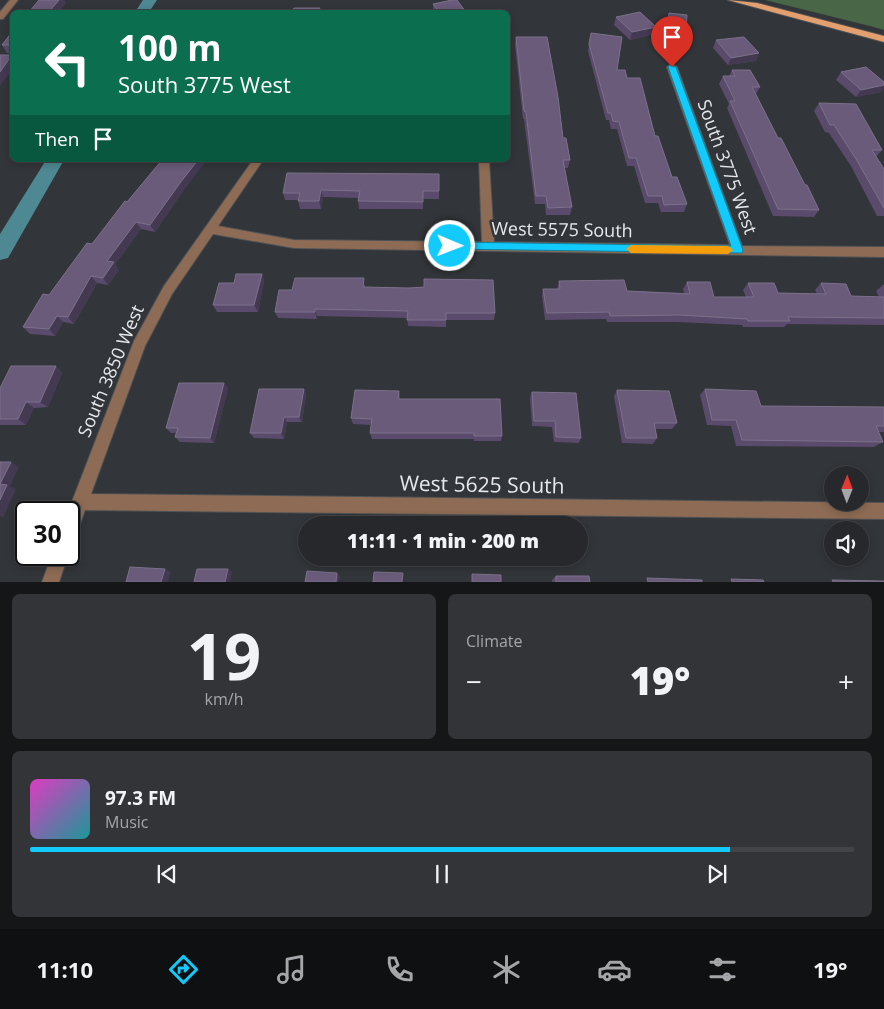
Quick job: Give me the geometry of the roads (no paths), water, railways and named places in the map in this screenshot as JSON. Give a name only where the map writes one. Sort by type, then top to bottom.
[{"type":"main road","points":[[732,0],[757,5],[884,40]]},
{"type":"street","points":[[0,16],[14,0]]},
{"type":"street","name":"South 3775 West","points":[[672,67],[738,250]]},
{"type":"street","name":"South 3850 West","points":[[80,502],[139,345],[168,290],[257,162]]},
{"type":"street","points":[[484,162],[488,247]]},
{"type":"street","name":"West 5575 South","points":[[210,229],[294,244],[884,252]]},
{"type":"street","name":"West 5625 South","points":[[80,502],[884,511]]},
{"type":"street","points":[[50,582],[56,566]]},
{"type":"waterway","points":[[143,10],[150,0]]},
{"type":"waterway","points":[[0,252],[54,162]]}]
